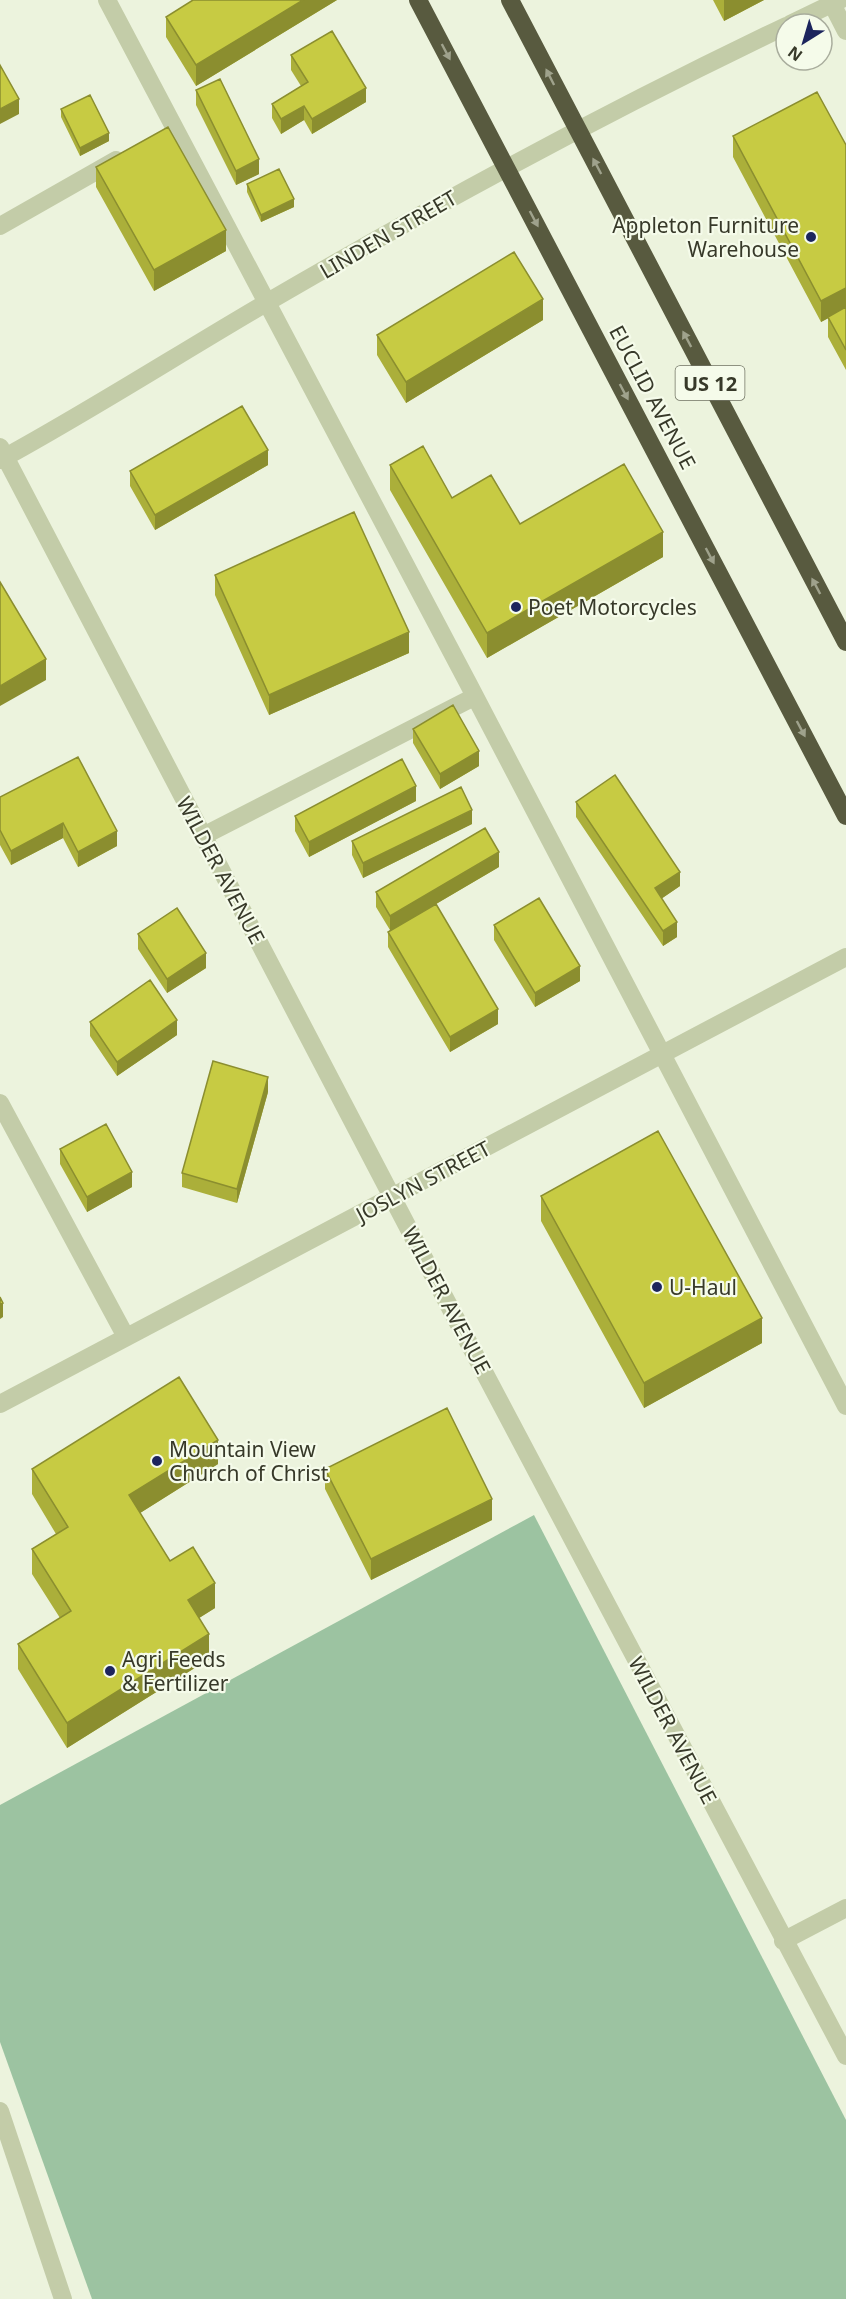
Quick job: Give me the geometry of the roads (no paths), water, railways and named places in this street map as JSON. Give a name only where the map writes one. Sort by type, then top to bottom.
[{"type":"highway","name":"EUCLID AVENUE","points":[[418,0],[846,816]]},
{"type":"highway","name":"US 12","points":[[510,0],[846,642]]},
{"type":"street","points":[[107,0],[169,129],[267,303],[846,1406]]},
{"type":"street","points":[[834,1],[846,30]]},
{"type":"street","name":"LINDEN STREET","points":[[813,12],[834,1]]},
{"type":"street","name":"LINDEN STREET","points":[[2,455],[507,167],[577,129],[774,32]]},
{"type":"street","points":[[0,226],[133,150]]},
{"type":"street","name":"WILDER AVENUE","points":[[2,455],[783,1941],[846,2056]]},
{"type":"street","points":[[203,836],[474,696]]},
{"type":"street","name":"JOSLYN STREET","points":[[0,1404],[846,957]]},
{"type":"street","points":[[0,1103],[126,1337]]},
{"type":"street","points":[[783,1941],[846,1908]]},
{"type":"street","points":[[0,2110],[63,2299]]},
{"type":"place","name":"Appleton Furniture Warehouse","points":[[811,237]]},
{"type":"place","name":"Poet Motorcycles","points":[[516,607]]},
{"type":"place","name":"U-Haul","points":[[657,1287]]},
{"type":"place","name":"Mountain View Church of Christ","points":[[157,1461]]},
{"type":"place","name":"Agri Feeds & Fertilizer","points":[[110,1671]]}]
